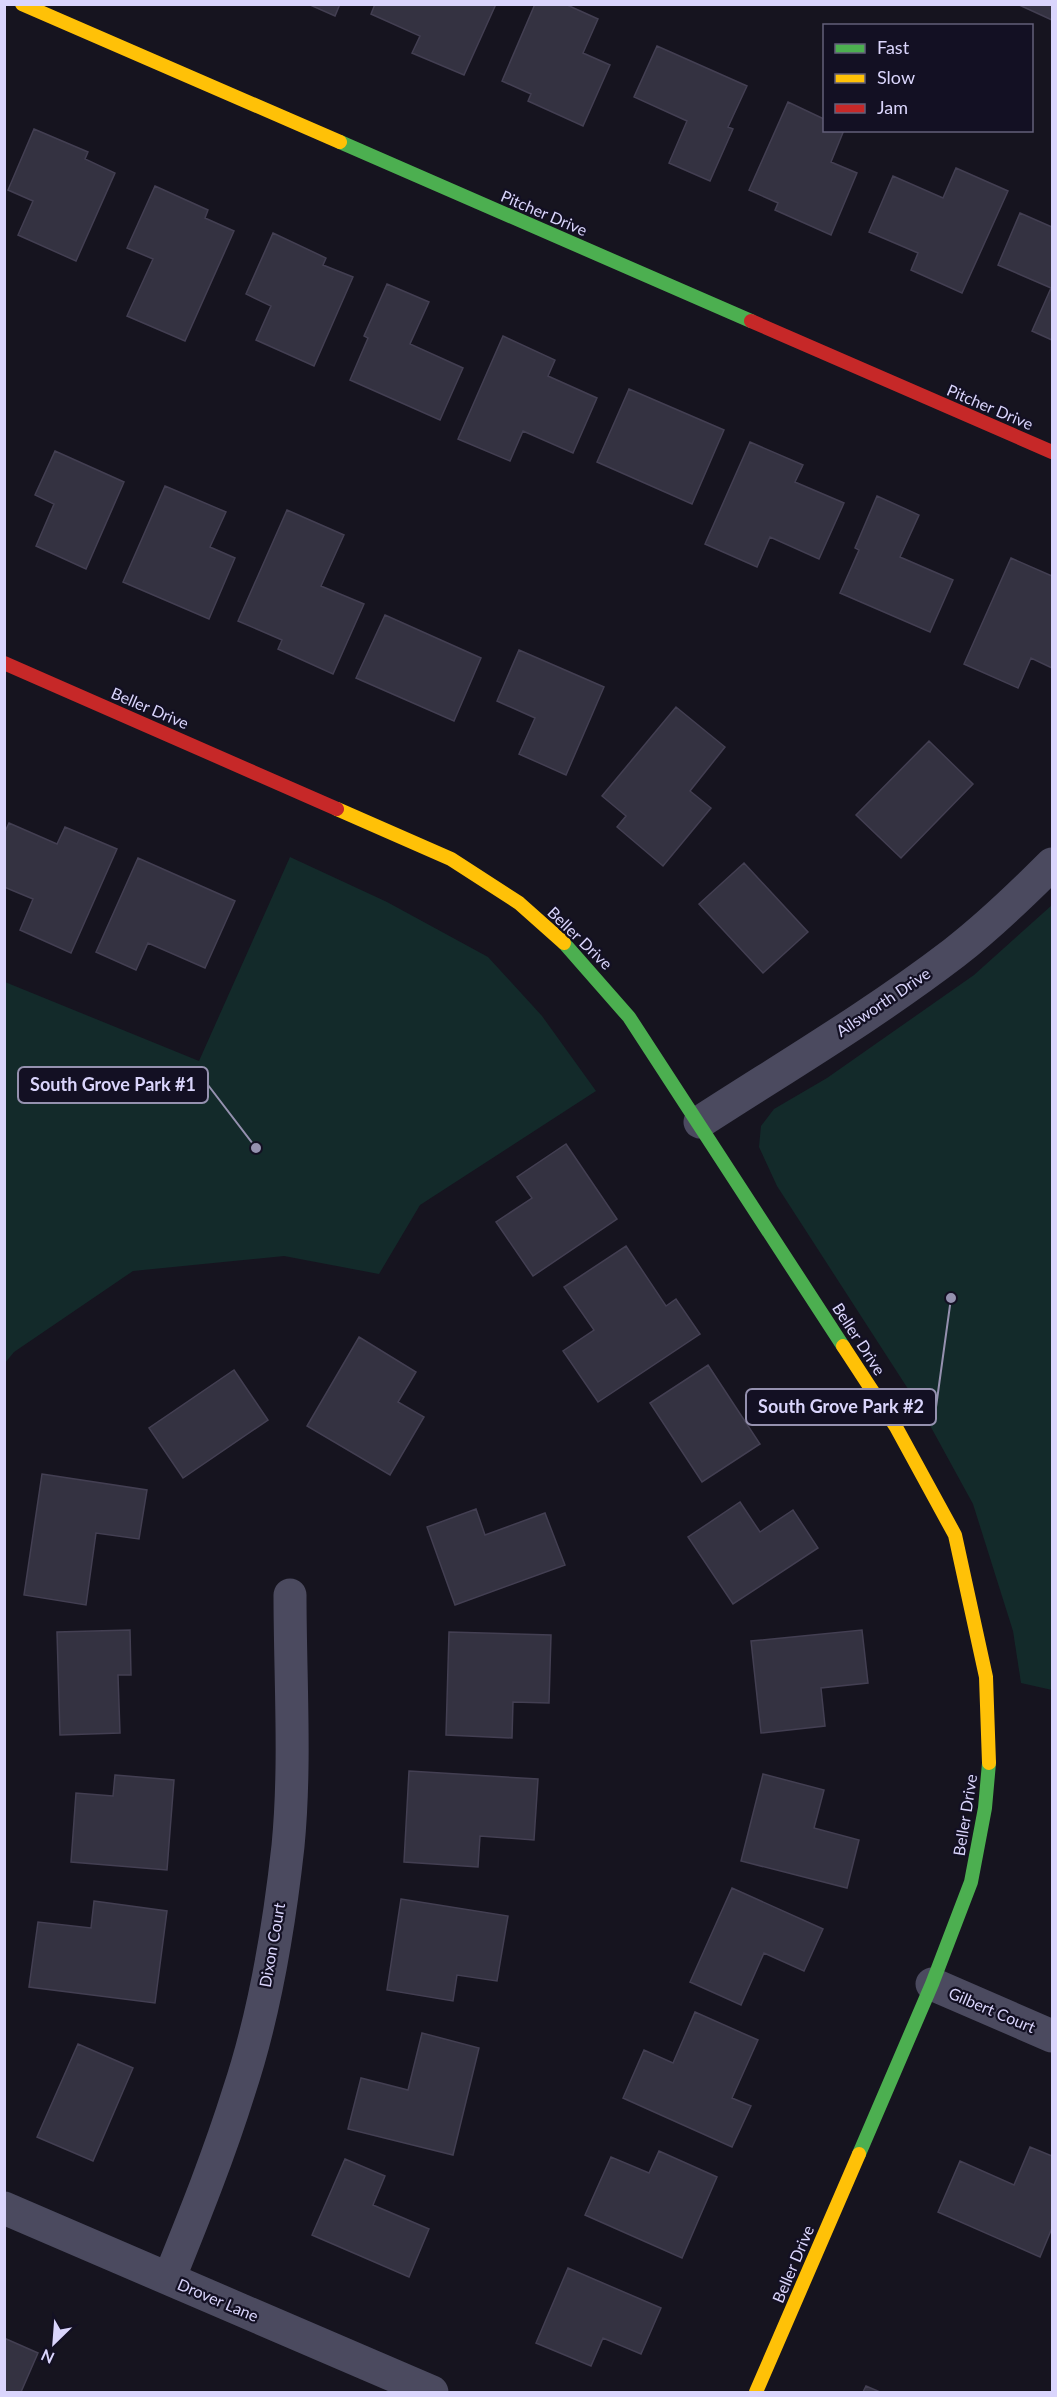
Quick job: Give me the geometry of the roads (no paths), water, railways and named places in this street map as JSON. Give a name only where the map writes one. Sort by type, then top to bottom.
[{"type":"street","name":"Pitcher Drive","points":[[22,4],[1053,452]]},
{"type":"street","name":"Beller Drive","points":[[4,663],[403,835],[451,859],[519,903],[573,951],[602,982],[700,1122],[896,1428],[955,1535],[978,1630],[986,1677],[989,1762],[985,1808],[971,1881],[932,1984],[756,2392]]},
{"type":"street","name":"Ailsworth Drive","points":[[700,1122],[899,993],[955,952],[1008,907],[1053,864]]},
{"type":"street","name":"Dixon Court","points":[[169,2279],[217,2159],[240,2088],[270,1970],[288,1846],[291,1801],[290,1596]]},
{"type":"street","name":"Gilbert Court","points":[[932,1984],[1053,2036]]},
{"type":"street","name":"Drover Lane","points":[[4,2208],[432,2392]]},
{"type":"place","name":"South Grove Park #1","points":[[256,1148]]},
{"type":"place","name":"South Grove Park #2","points":[[951,1298]]}]
